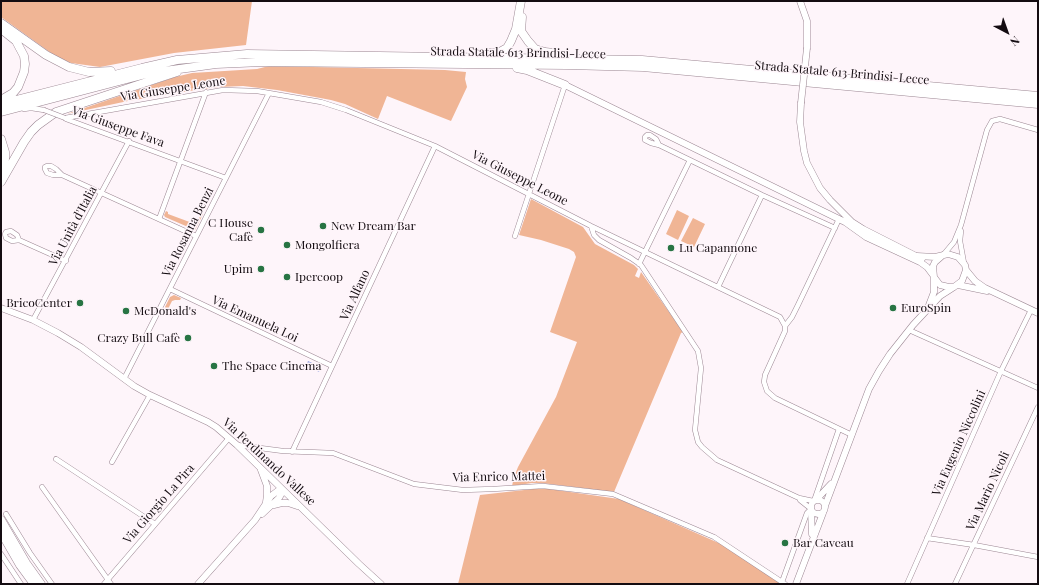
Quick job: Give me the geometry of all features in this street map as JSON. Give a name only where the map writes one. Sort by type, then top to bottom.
[{"type":"highway","points":[[422,56],[438,52],[498,53],[507,48],[512,41],[516,29],[521,1]]},
{"type":"highway","points":[[526,1],[522,16],[521,30],[535,49],[545,52],[588,54],[604,59]]},
{"type":"highway","points":[[1,23],[46,55],[64,65],[78,70],[89,72],[107,72],[168,60],[177,60]]},
{"type":"highway","points":[[1,30],[16,41],[24,56],[25,64],[24,72],[18,87],[13,93],[1,100]]},
{"type":"highway","name":"Strada Statale 613 Brindisi-Lecce","points":[[1,104],[177,60],[247,54],[642,60],[1038,96]]},
{"type":"highway","points":[[1,182],[24,142],[38,125],[56,112],[178,72],[225,65],[255,64],[262,62]]},
{"type":"highway","name":"Strada Statale 613 Brindisi-Lecce","points":[[1,113],[150,73],[216,64],[262,62],[567,64],[643,67],[1038,104]]},
{"type":"highway","points":[[455,64],[464,67],[527,70],[565,85]]},
{"type":"highway","points":[[1,139],[5,152],[5,159],[1,170]]},
{"type":"highway","points":[[3,517],[19,551],[41,584]]},
{"type":"highway","points":[[1,532],[20,565],[34,584]]},
{"type":"highway","points":[[1,542],[8,553],[20,565]]},
{"type":"street","points":[[800,1],[807,21],[807,48],[801,103],[802,138],[807,163],[820,188],[852,222],[926,262],[933,275]]},
{"type":"street","points":[[515,236],[565,85],[839,219],[866,237],[920,262],[927,267],[940,285],[944,287],[956,286],[982,290],[1007,299]]},
{"type":"street","name":"Via Giuseppe Leone","points":[[65,118],[206,92],[239,90],[269,93],[321,102],[346,110],[435,146],[591,226],[780,317],[785,326]]},
{"type":"street","points":[[159,219],[206,92]]},
{"type":"street","name":"Via Rosanna Benzi","points":[[124,379],[269,93]]},
{"type":"street","name":"Via Giuseppe Fava","points":[[1,113],[31,108],[44,110],[226,178]]},
{"type":"street","points":[[923,314],[933,297],[933,275],[935,262],[947,252],[954,242],[961,225],[987,130],[992,121],[1000,119],[1038,130]]},
{"type":"street","name":"Via Unità d'Italia","points":[[33,320],[129,141]]},
{"type":"street","points":[[659,145],[762,195],[835,228]]},
{"type":"street","name":"Via Alfano","points":[[292,452],[435,146]]},
{"type":"street","points":[[639,264],[690,160]]},
{"type":"street","points":[[62,175],[196,236]]},
{"type":"street","points":[[718,287],[762,195]]},
{"type":"street","points":[[839,219],[792,317],[785,326],[785,331],[765,375],[764,382],[767,391],[774,398],[852,435]]},
{"type":"street","points":[[796,584],[869,389],[890,354],[909,330],[940,296],[962,281],[965,268],[960,241],[961,225]]},
{"type":"street","points":[[591,226],[594,235],[599,240],[631,258],[650,276],[691,339],[700,357],[702,368],[695,430],[698,442],[702,447],[717,460],[799,498],[822,501],[825,506]]},
{"type":"street","points":[[19,240],[66,261]]},
{"type":"street","points":[[915,255],[928,257],[953,254],[958,256],[965,268],[980,284],[1007,299],[1038,313]]},
{"type":"street","name":"Via Emanuela Loi","points":[[170,289],[332,366]]},
{"type":"street","name":"Via Ferdinando Vallese","points":[[1,308],[33,320],[58,333],[124,379],[150,395],[208,422],[237,444],[381,584]]},
{"type":"street","name":"Via Eugenio Niccolini","points":[[907,584],[1001,371],[1031,310]]},
{"type":"street","points":[[909,330],[1038,388]]},
{"type":"street","points":[[112,462],[150,395]]},
{"type":"street","name":"Via Mario Nicoli","points":[[955,584],[1038,407]]},
{"type":"street","points":[[811,544],[811,509],[839,429]]},
{"type":"street","name":"Via Giorgio La Pira","points":[[104,584],[109,582],[155,524],[229,438]]},
{"type":"street","name":"Via Enrico Mattei","points":[[237,444],[292,452],[333,453],[414,484],[463,490],[543,486],[613,494],[714,537],[783,583]]},
{"type":"street","points":[[56,459],[155,524]]},
{"type":"street","points":[[258,466],[263,475],[266,486],[267,507]]},
{"type":"street","points":[[814,501],[828,488],[837,474]]},
{"type":"street","points":[[42,487],[109,582]]},
{"type":"street","points":[[198,584],[267,507],[281,495],[283,490]]},
{"type":"street","points":[[799,498],[816,515],[822,513]]},
{"type":"street","points":[[267,507],[288,502],[302,508]]},
{"type":"street","points":[[783,583],[807,512],[811,509]]},
{"type":"street","points":[[3,517],[52,584]]},
{"type":"street","points":[[927,538],[1038,557]]},
{"type":"street","points":[[1,554],[21,584]]},
{"type":"shaded area","points":[[1,1],[252,1],[246,45],[174,53],[100,67],[71,63],[55,56],[1,17]]},
{"type":"shaded area","points":[[269,66],[445,70],[466,72],[465,79],[467,87],[451,121],[387,96],[378,119],[345,104],[331,100],[277,90],[243,86],[196,90],[128,101],[67,114],[175,77],[192,73],[257,69]]},
{"type":"shaded area","points":[[531,199],[583,227],[595,244],[634,265],[638,269],[635,276],[639,278],[641,272],[683,332],[681,333],[614,492],[542,483],[512,486],[518,467],[556,397],[577,342],[550,332],[576,257],[574,252],[569,249],[519,235]]},
{"type":"shaded area","points":[[677,210],[689,216],[678,240],[666,234]]},
{"type":"shaded area","points":[[166,211],[168,214],[195,224],[201,213],[203,214],[195,230],[165,217],[164,215]]},
{"type":"shaded area","points":[[693,218],[705,224],[694,247],[681,241]]},
{"type":"shaded area","points":[[174,295],[181,298],[180,300],[172,301],[168,309],[166,309],[165,307],[170,297]]},
{"type":"shaded area","points":[[542,488],[619,499],[721,544],[781,584],[458,584],[480,495]]},
{"type":"water","points":[[308,361],[321,367],[319,372],[306,366]]},
{"type":"place","name":"New Dream Bar","points":[[323,226]]},
{"type":"place","name":"C House Cafè","points":[[261,230]]},
{"type":"place","name":"Mongolfiera","points":[[287,245]]},
{"type":"place","name":"Lu Capannone","points":[[671,248]]},
{"type":"place","name":"Upim","points":[[261,269]]},
{"type":"place","name":"Ipercoop","points":[[287,277]]},
{"type":"place","name":"BricoCenter","points":[[80,303]]},
{"type":"place","name":"EuroSpin","points":[[893,308]]},
{"type":"place","name":"McDonald's","points":[[126,311]]},
{"type":"place","name":"Crazy Bull Cafè","points":[[188,338]]},
{"type":"place","name":"The Space Cinema","points":[[214,366]]},
{"type":"place","name":"Bar Caveau","points":[[785,543]]}]
